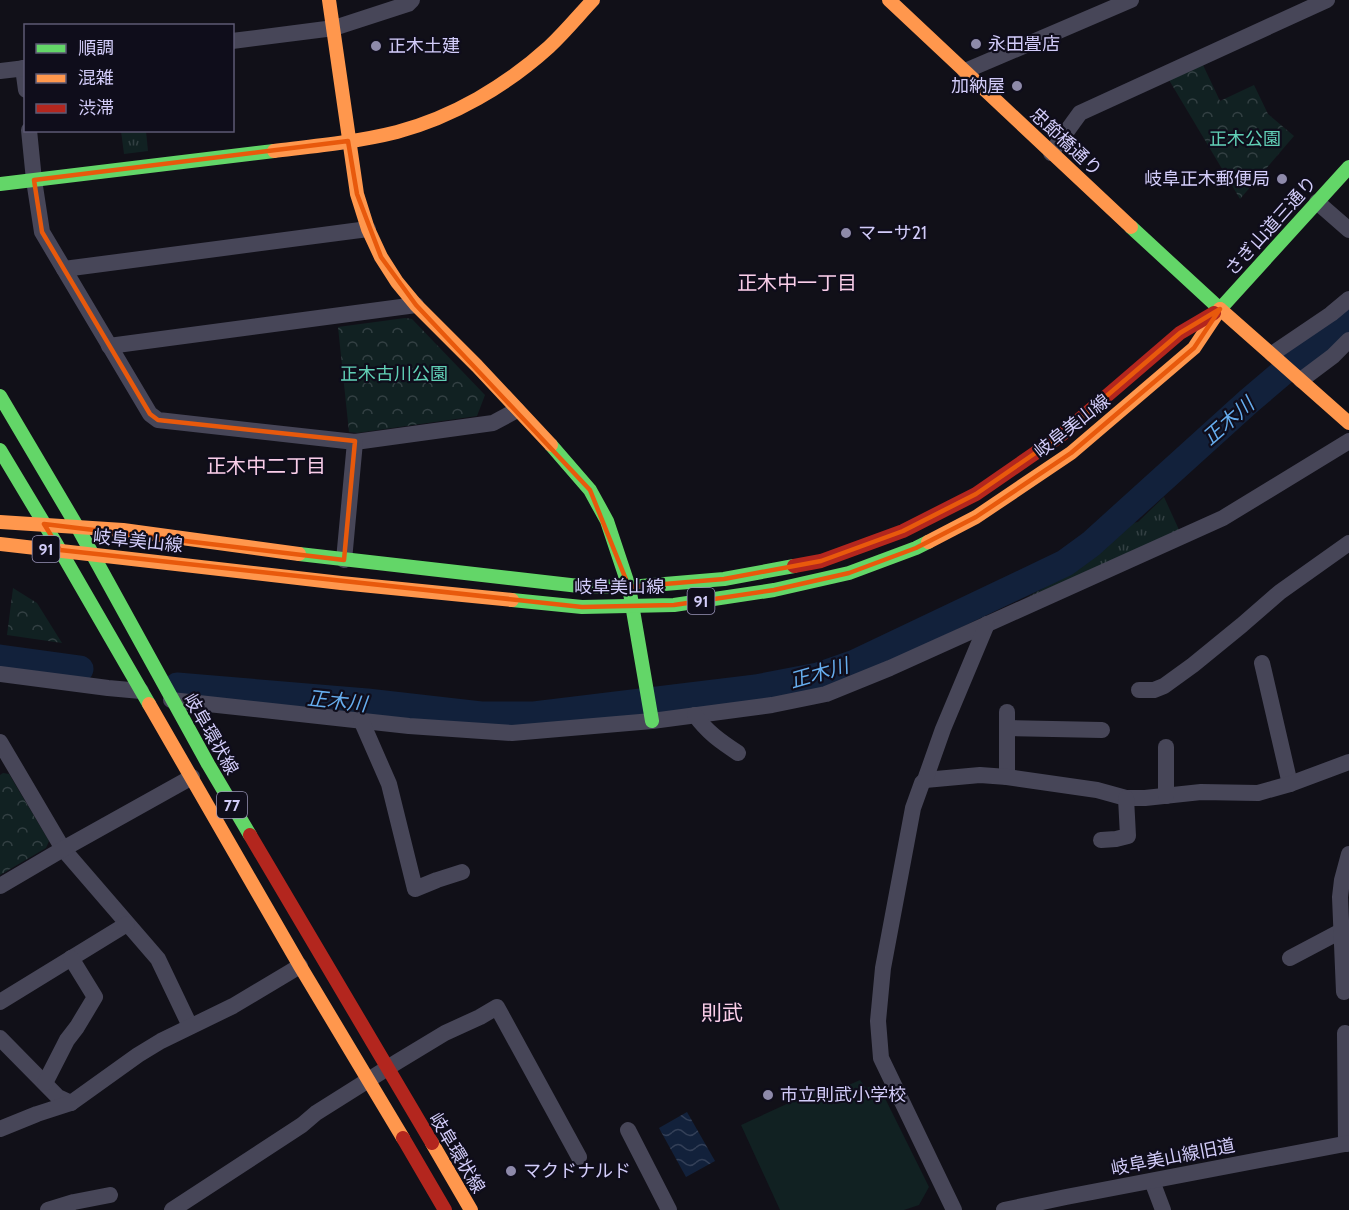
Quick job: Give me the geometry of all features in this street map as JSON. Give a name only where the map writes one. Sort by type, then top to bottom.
[{"type":"main road","points":[[329,0],[357,194],[368,229],[381,257],[416,305],[477,366],[590,490],[607,521],[629,587],[651,716]]},
{"type":"main road","points":[[0,184],[348,141],[407,129],[443,117],[483,96],[514,75],[564,32],[592,0]]},
{"type":"main road","name":"忠節橋通り","points":[[890,0],[1220,309]]},
{"type":"main road","name":"さぎ山道三通り","points":[[1220,309],[1349,166]]},
{"type":"main road","points":[[1220,309],[1349,423]]},
{"type":"main road","name":"岐阜美山線","points":[[0,522],[123,530],[344,560],[579,586],[629,587],[724,579],[820,561],[903,531],[976,494],[1060,436],[1180,333],[1220,309]]},
{"type":"main road","name":"岐阜美山線","points":[[0,544],[341,583],[582,607],[674,605],[774,590],[849,573],[916,548],[976,517],[1071,453],[1194,348],[1220,309]]},
{"type":"main road","name":"岐阜環状線","points":[[0,396],[78,528],[171,700],[471,1210]]},
{"type":"main road","name":"77","points":[[0,450],[300,966],[445,1210]]},
{"type":"street","points":[[234,41],[334,28],[408,4],[412,0]]},
{"type":"street","points":[[965,71],[1131,0]]},
{"type":"street","points":[[1051,153],[1080,113],[1327,0]]},
{"type":"street","points":[[0,71],[24,68]]},
{"type":"street","points":[[29,132],[42,232],[150,414],[158,420],[355,442],[493,423],[518,410]]},
{"type":"street","points":[[1317,202],[1349,230]]},
{"type":"street","points":[[64,269],[368,229]]},
{"type":"street","points":[[1275,356],[1349,299]]},
{"type":"street","points":[[109,346],[416,305]]},
{"type":"street","points":[[1298,378],[1333,356],[1349,340]]},
{"type":"street","points":[[171,700],[409,726],[512,733],[651,716],[695,715],[772,705],[826,694],[890,668],[1223,518],[1349,441]]},
{"type":"street","points":[[344,560],[355,442]]},
{"type":"street","points":[[1139,690],[1154,690],[1164,686],[1193,665],[1280,592],[1349,543]]},
{"type":"street","points":[[954,1210],[881,1058],[878,1021],[883,969],[909,824],[943,729],[987,624]]},
{"type":"street","points":[[1262,663],[1290,784]]},
{"type":"street","points":[[0,674],[141,691]]},
{"type":"street","points":[[695,715],[705,728],[738,753]]},
{"type":"street","points":[[362,720],[389,784],[415,890],[462,872]]},
{"type":"street","points":[[1006,777],[1007,720],[1102,730]]},
{"type":"street","points":[[0,742],[5,764],[63,849],[158,959],[190,1026]]},
{"type":"street","points":[[1166,747],[1166,796]]},
{"type":"street","points":[[925,780],[980,775],[1006,777],[1097,790],[1126,798],[1201,792],[1258,794],[1349,762]]},
{"type":"street","points":[[0,886],[192,777]]},
{"type":"street","points":[[1101,840],[1128,836],[1126,798]]},
{"type":"street","points":[[1344,992],[1346,929],[1340,897],[1349,855]]},
{"type":"street","points":[[0,1001],[127,924]]},
{"type":"street","points":[[1290,957],[1346,929]]},
{"type":"street","points":[[45,1083],[67,1040],[95,998],[71,958]]},
{"type":"street","points":[[0,1129],[71,1103],[161,1041],[233,1006],[300,966]]},
{"type":"street","points":[[172,1210],[386,1068],[445,1033],[497,1007],[579,1157]]},
{"type":"street","points":[[1345,1033],[1347,1144]]},
{"type":"street","points":[[0,1038],[58,1097],[71,1103]]},
{"type":"street","points":[[628,1130],[669,1210]]},
{"type":"street","name":"岐阜美山線旧道","points":[[1004,1210],[1068,1203],[1152,1181],[1347,1144]]},
{"type":"street","points":[[1152,1181],[1163,1210]]},
{"type":"street","points":[[48,1210],[110,1195]]},
{"type":"highlighted area","points":[[348,141],[357,194],[381,257],[416,305],[590,490],[629,587],[724,579],[821,561],[903,531],[976,494],[1060,436],[1180,333],[1220,309],[1194,348],[1071,453],[976,517],[916,548],[849,573],[774,590],[674,605],[582,607],[60,550],[44,524],[344,560],[355,441],[158,420],[150,414],[42,232],[34,180]]},
{"type":"green space","name":"正木公園","points":[[1203,65],[1220,101],[1254,85],[1268,114],[1294,136],[1240,199],[1169,80]]},
{"type":"green space","points":[[121,132],[146,132],[148,151],[124,154]]},
{"type":"green space","name":"正木古川公園","points":[[412,319],[485,395],[477,416],[357,433],[349,432],[338,327]]},
{"type":"green space","points":[[1164,497],[1180,532],[1026,598],[1077,569],[1106,546],[1128,524],[1138,522]]},
{"type":"green space","points":[[13,588],[37,603],[62,643],[7,635]]},
{"type":"green space","points":[[9,774],[49,841],[46,848],[0,875],[0,775]]},
{"type":"green space","points":[[860,1080],[866,1088],[878,1084],[929,1187],[919,1205],[904,1210],[780,1210],[741,1125],[815,1091],[819,1098]]},
{"type":"water","points":[[687,1112],[715,1161],[686,1177],[659,1128]]},
{"type":"waterway","name":"正木川","points":[[177,686],[367,702],[481,715],[534,715],[756,688],[818,676],[855,663],[1065,563],[1091,544],[1249,401],[1349,316]]},
{"type":"waterway","name":"正木川","points":[[0,658],[80,669]]},
{"type":"traffic: fast","points":[[0,184],[274,151]]},
{"type":"traffic: fast","points":[[1131,227],[1220,309],[1349,167]]},
{"type":"traffic: fast","points":[[0,396],[78,528],[208,764],[250,835]]},
{"type":"traffic: fast","points":[[551,445],[590,490],[607,521],[629,587],[652,721]]},
{"type":"traffic: fast","points":[[0,450],[149,704]]},
{"type":"traffic: fast","points":[[512,600],[582,607],[674,605],[774,590],[849,573],[928,542]]},
{"type":"traffic: fast","points":[[299,554],[579,586],[629,587],[724,579],[794,566]]},
{"type":"traffic: slow","points":[[329,0],[357,194],[368,229],[381,257],[397,282],[416,305],[551,445]]},
{"type":"traffic: slow","points":[[274,151],[397,132],[458,109],[515,75],[555,41],[593,0]]},
{"type":"traffic: slow","points":[[889,0],[1131,227]]},
{"type":"traffic: slow","points":[[1220,309],[1349,423]]},
{"type":"traffic: slow","points":[[928,542],[976,517],[1071,453],[1194,348],[1220,309]]},
{"type":"traffic: slow","points":[[0,522],[123,530],[299,554]]},
{"type":"traffic: slow","points":[[0,544],[512,600]]},
{"type":"traffic: slow","points":[[149,704],[300,966],[403,1138]]},
{"type":"traffic: slow","points":[[432,1143],[471,1210]]},
{"type":"traffic: jam","points":[[794,566],[821,561],[903,531],[976,494],[1060,436],[1180,333],[1214,313]]},
{"type":"traffic: jam","points":[[250,835],[432,1143]]},
{"type":"traffic: jam","points":[[403,1138],[445,1210]]},
{"type":"place","name":"永田畳店","points":[[976,44]]},
{"type":"place","name":"正木土建","points":[[376,46]]},
{"type":"place","name":"加納屋","points":[[1017,86]]},
{"type":"place","name":"岐阜正木郵便局","points":[[1282,179]]},
{"type":"place","name":"マーサ21","points":[[846,233]]},
{"type":"place","name":"市立則武小学校","points":[[768,1095]]},
{"type":"place","name":"マクドナルド","points":[[511,1171]]},
{"type":"district","name":"正木中一丁目","points":[[797,283]]},
{"type":"district","name":"正木中二丁目","points":[[266,466]]},
{"type":"district","name":"則武","points":[[722,1013]]}]
